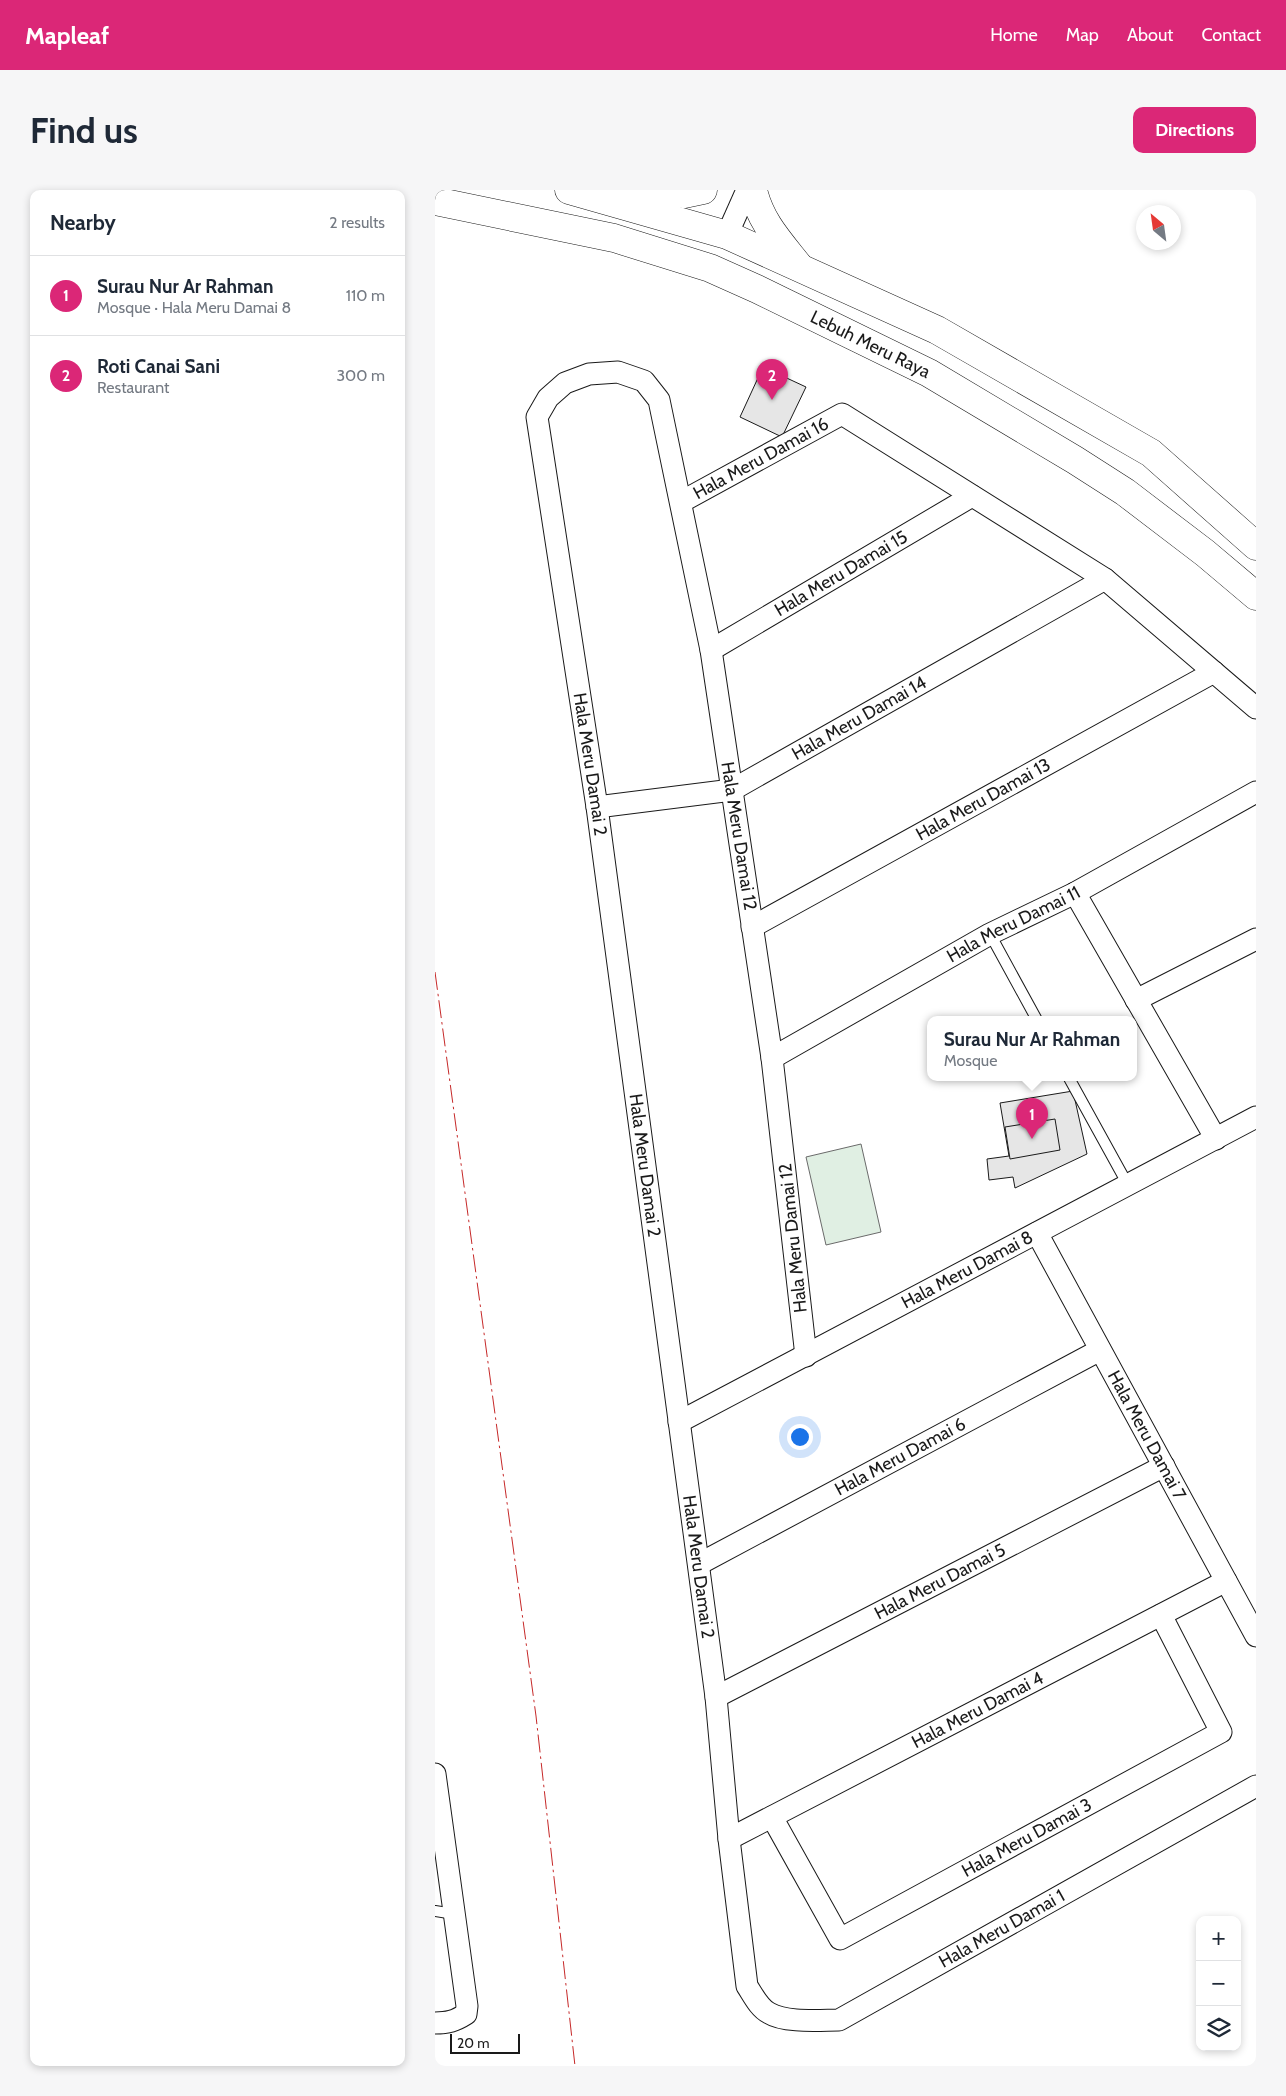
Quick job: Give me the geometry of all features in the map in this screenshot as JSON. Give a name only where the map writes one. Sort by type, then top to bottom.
[{"type":"main road","points":[[581,193],[665,192],[684,194],[703,190]]},
{"type":"main road","points":[[753,190],[759,210],[770,231],[802,270]]},
{"type":"main road","name":"Lebuh Meru Raya","points":[[581,193],[727,235],[937,330],[1151,453],[1256,546]]},
{"type":"main road","name":"Lebuh Meru Raya","points":[[435,202],[614,238],[710,268],[757,289],[929,373],[1075,460],[1133,498],[1205,553],[1256,596]]},
{"type":"main road","points":[[614,238],[650,233],[704,249],[714,247],[727,235],[733,258],[757,289]]},
{"type":"street","points":[[727,235],[726,206],[732,190]]},
{"type":"street","points":[[727,235],[747,190]]},
{"type":"street","name":"Hala Meru Damai 12","points":[[589,374],[618,372],[643,381],[659,400],[711,650],[772,1058],[806,1356]]},
{"type":"street","name":"Hala Meru Damai 2","points":[[589,374],[565,383],[548,398],[537,418],[597,807],[699,1564],[716,1697],[729,1839],[747,1986]]},
{"type":"street","name":"Hala Meru Damai 16","points":[[681,502],[842,414],[972,496]]},
{"type":"street","points":[[972,496],[1105,579],[1256,708]]},
{"type":"street","name":"Hala Meru Damai 15","points":[[711,650],[972,496]]},
{"type":"street","name":"Hala Meru Damai 14","points":[[597,807],[732,790],[1105,579]]},
{"type":"street","name":"Hala Meru Damai 13","points":[[752,927],[1214,672]]},
{"type":"street","name":"Hala Meru Damai 11","points":[[772,1058],[990,934],[1075,893],[1256,792]]},
{"type":"street","points":[[1075,893],[1216,1139]]},
{"type":"street","points":[[1136,1000],[1256,939]]},
{"type":"street","name":"Hala Meru Damai 8","points":[[679,1422],[1256,1117]]},
{"type":"street","name":"Hala Meru Damai 7","points":[[1037,1233],[1256,1636]]},
{"type":"street","name":"Hala Meru Damai 6","points":[[699,1564],[1101,1350]]},
{"type":"street","name":"Hala Meru Damai 5","points":[[716,1697],[1163,1466]]},
{"type":"street","name":"Hala Meru Damai 4","points":[[729,1839],[1226,1581]]},
{"type":"street","name":"Hala Meru Damai 3","points":[[772,1817],[840,1939],[1221,1732],[1161,1615]]},
{"type":"street","points":[[435,1774],[444,1912],[467,2006],[466,2014],[442,2023]]},
{"type":"street","name":"Hala Meru Damai 1","points":[[747,1986],[758,2003],[769,2014],[786,2018],[839,2020],[1256,1786]]},
{"type":"lane","points":[[990,934],[1035,1016]]},
{"type":"lane","points":[[1071,1081],[1128,1185]]},
{"type":"green space","points":[[861,1144],[881,1232],[826,1245],[806,1157]]},
{"type":"building","points":[[763,367],[806,387],[782,437],[740,417]]},
{"type":"building","points":[[1073,1091],[1087,1154],[1015,1188],[1013,1177],[989,1180],[987,1159],[1009,1156],[1000,1103]]},
{"type":"building","points":[[1055,1119],[1060,1150],[1010,1159],[1005,1127]]},
{"type":"power","points":[[435,972],[536,1716],[575,2066]]},
{"type":"place","name":"Roti Canai Sani","points":[[772,400]]},
{"type":"place","name":"Surau Nur Ar Rahman","points":[[1032,1139]]}]
